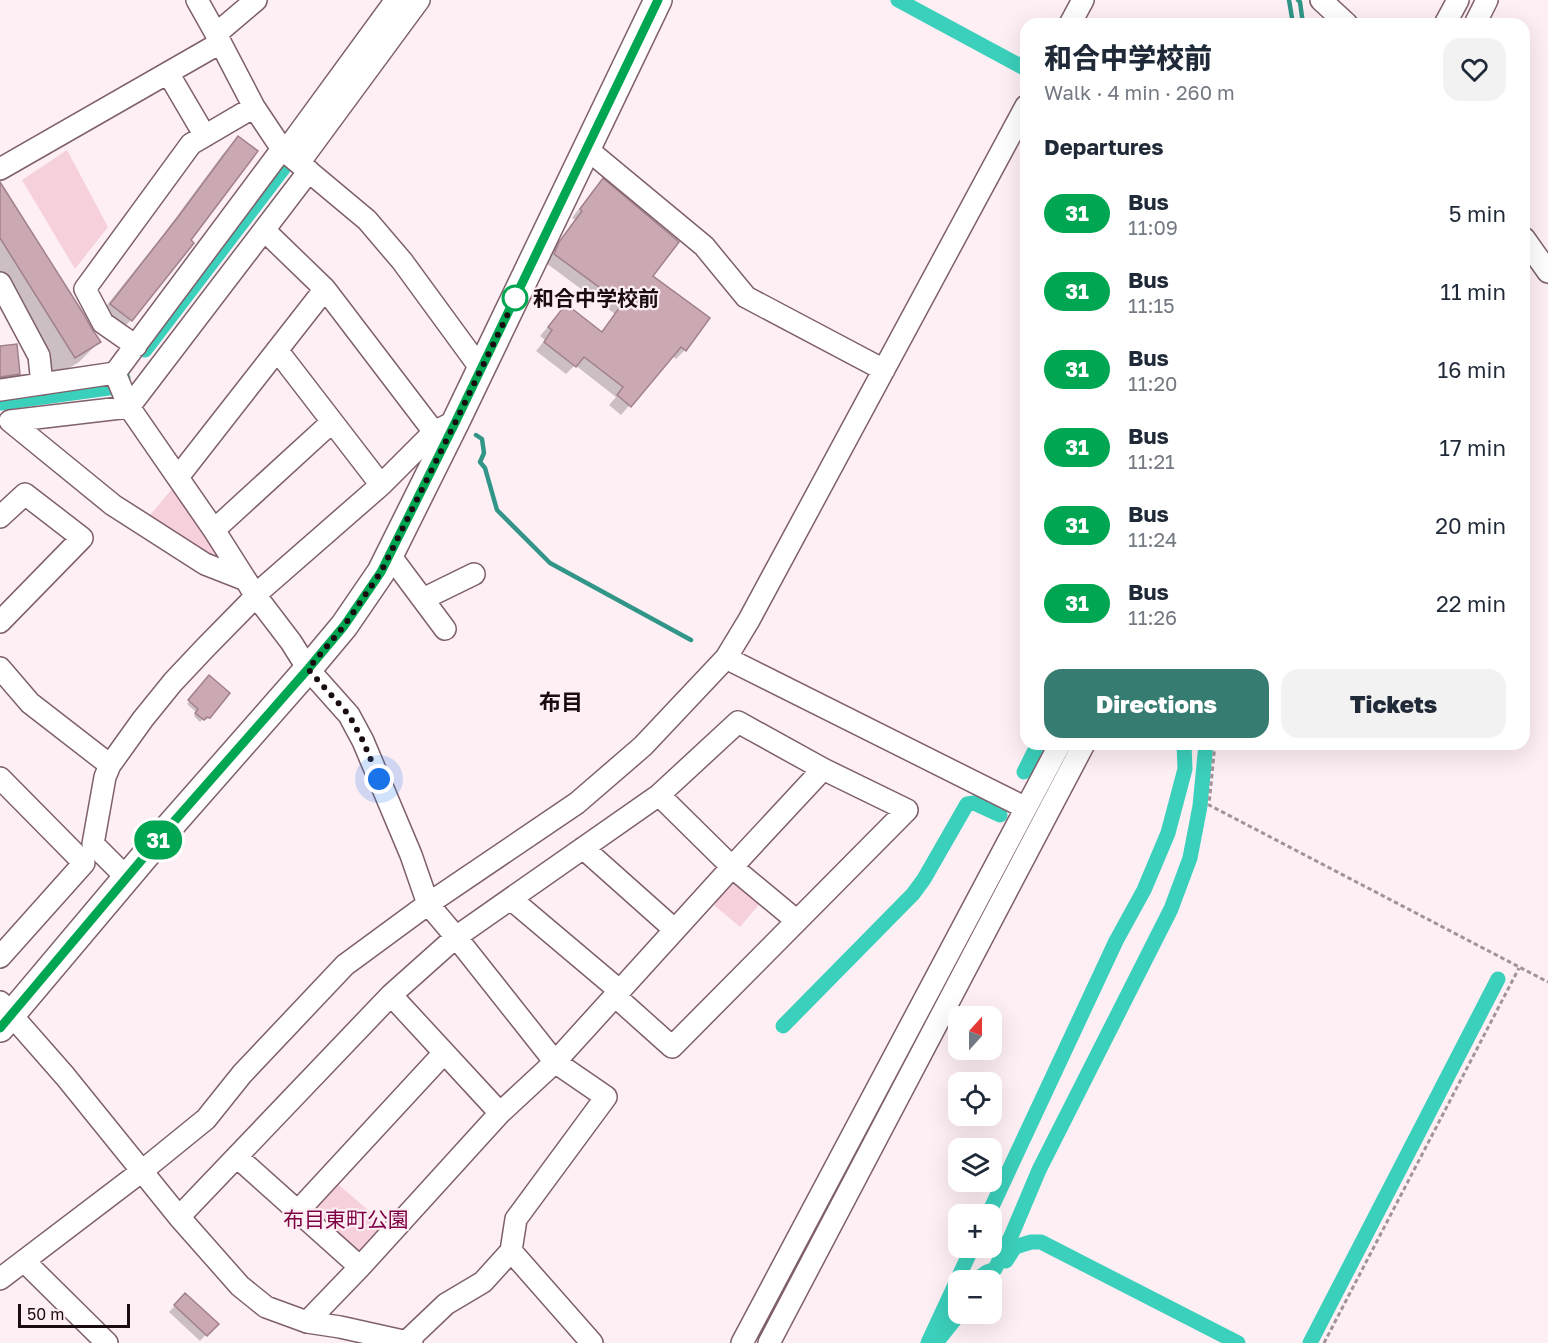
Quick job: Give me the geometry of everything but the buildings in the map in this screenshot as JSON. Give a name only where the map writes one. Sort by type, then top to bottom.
[{"type":"main road","points":[[4,1015],[127,878],[308,669],[344,626],[381,572],[445,426],[481,369],[658,0]]},
{"type":"street","points":[[197,0],[254,107],[293,158],[366,220],[402,261],[481,369]]},
{"type":"street","points":[[0,169],[168,73],[218,39],[256,0]]},
{"type":"street","points":[[252,590],[205,564],[113,505],[10,421],[121,388],[264,230],[293,158],[396,0]]},
{"type":"street","points":[[121,388],[136,346],[293,158],[419,0]]},
{"type":"street","points":[[1073,18],[1083,0]]},
{"type":"street","points":[[1321,0],[1340,18]]},
{"type":"street","points":[[1448,18],[1458,0]]},
{"type":"street","points":[[1478,18],[1487,0]]},
{"type":"street","points":[[168,73],[205,136]]},
{"type":"street","points":[[136,346],[103,323],[85,290],[190,144],[254,107]]},
{"type":"street","points":[[0,1279],[206,1119],[242,1074],[345,966],[428,904],[577,803],[643,746],[726,658],[749,620],[1020,117]]},
{"type":"street","points":[[587,149],[704,246],[746,297],[884,369]]},
{"type":"street","points":[[0,957],[88,853],[105,777],[110,765],[173,682],[252,590],[381,485],[445,426],[325,289],[264,230]]},
{"type":"street","points":[[1530,246],[1548,272]]},
{"type":"street","points":[[178,477],[325,289]]},
{"type":"street","points":[[3,294],[39,356],[42,384]]},
{"type":"street","points":[[276,350],[381,485]]},
{"type":"street","points":[[0,390],[42,384],[121,388]]},
{"type":"street","points":[[4,1015],[65,1076],[179,1217],[240,1286],[266,1307],[334,1335],[409,1342],[446,1304],[483,1282],[511,1251],[516,1219],[606,1097],[555,1062],[428,904],[411,855],[363,741],[349,715],[308,669],[252,590],[121,388]]},
{"type":"street","points":[[214,530],[332,422]]},
{"type":"street","points":[[0,517],[25,494],[82,538],[0,622]]},
{"type":"street","points":[[390,554],[445,629]]},
{"type":"street","points":[[423,598],[474,574]]},
{"type":"street","points":[[726,658],[1026,808]]},
{"type":"street","points":[[0,668],[30,703],[110,765]]},
{"type":"street","points":[[179,1217],[391,995],[456,937],[511,898],[659,795],[738,722],[823,769],[907,810],[672,1047],[618,993],[511,898]]},
{"type":"street","points":[[742,1343],[1057,750]]},
{"type":"street","points":[[769,1343],[1081,750]]},
{"type":"street","points":[[307,1322],[360,1268],[500,1113],[555,1062],[823,769]]},
{"type":"street","points":[[0,778],[88,853],[127,878]]},
{"type":"street","points":[[659,795],[732,867],[797,921]]},
{"type":"street","points":[[583,848],[675,930]]},
{"type":"street","points":[[391,995],[500,1113]]},
{"type":"street","points":[[298,1211],[444,1053]]},
{"type":"street","points":[[237,1157],[360,1268]]},
{"type":"street","points":[[511,1251],[592,1343]]},
{"type":"street","points":[[24,1261],[107,1343]]},
{"type":"path","points":[[1214,750],[1209,805],[1548,982]]},
{"type":"path","points":[[1324,1343],[1519,968]]},
{"type":"green space","points":[[67,150],[108,227],[75,269],[22,180]]},
{"type":"green space","points":[[176,484],[236,572],[207,560],[150,515]]},
{"type":"green space","points":[[732,875],[763,900],[740,927],[709,901]]},
{"type":"green space","name":"布目東町公園","points":[[333,1180],[388,1227],[359,1260],[306,1211]]},
{"type":"waterway","points":[[898,0],[1020,66]]},
{"type":"waterway","points":[[1289,0],[1292,18]]},
{"type":"waterway","points":[[1298,0],[1302,18]]},
{"type":"waterway","points":[[145,350],[298,149]]},
{"type":"waterway","points":[[0,403],[116,387],[123,378]]},
{"type":"waterway","points":[[476,435],[482,439],[484,453],[480,462],[485,468],[497,510],[550,563],[691,640]]},
{"type":"waterway","points":[[1024,772],[1035,750]]},
{"type":"waterway","points":[[993,1204],[1116,941],[1144,890],[1168,833],[1185,769],[1184,750]]},
{"type":"waterway","points":[[992,1270],[995,1269],[1012,1234],[1039,1170],[1171,909],[1190,858],[1200,806],[1205,750]]},
{"type":"waterway","points":[[783,1026],[913,894],[967,804],[974,803],[1000,815]]},
{"type":"waterway","points":[[1310,1343],[1498,979]]},
{"type":"waterway","points":[[1006,1261],[1015,1247],[1031,1242],[1041,1242],[1238,1343]]},
{"type":"waterway","points":[[928,1343],[967,1258]]},
{"type":"waterway","points":[[936,1343],[951,1324]]},
{"type":"bus line","name":"31","points":[[0,1028],[171,825],[344,626],[381,572],[658,0]]},
{"type":"place","name":"和合中学校前","points":[[515,298]]},
{"type":"district","name":"布目","points":[[561,701]]},
{"type":"route","points":[[379,779],[349,715],[308,669],[344,626],[381,572],[520,289],[515,298]]}]
